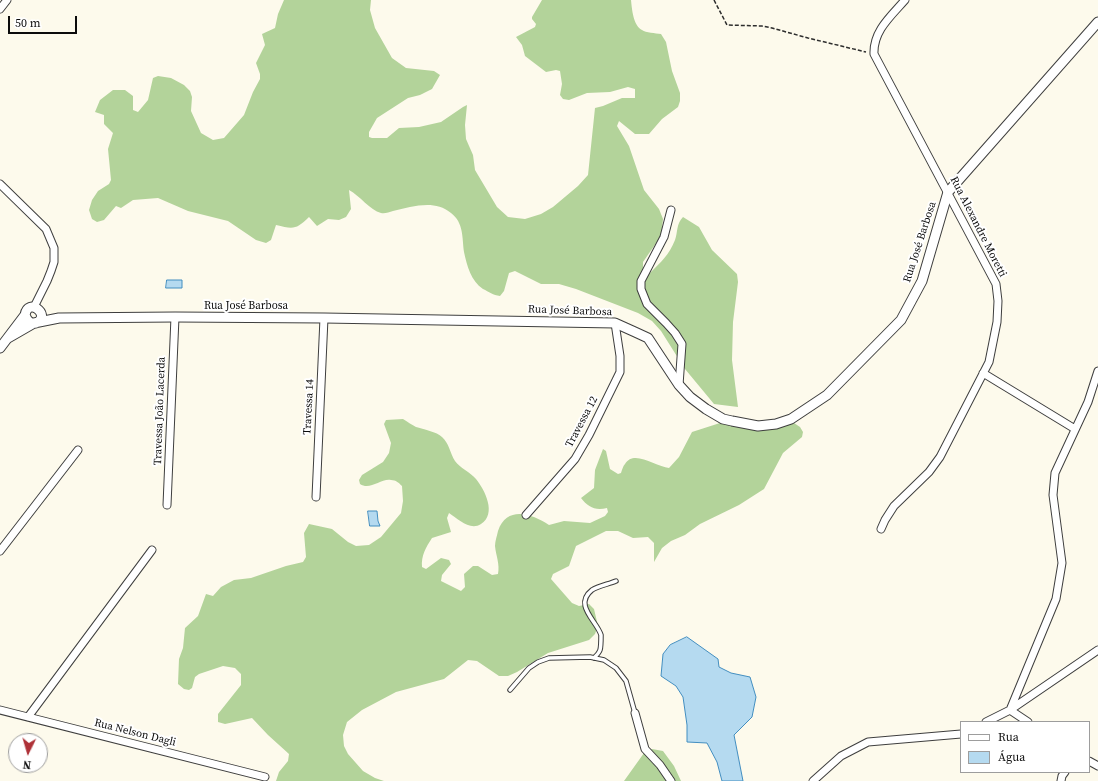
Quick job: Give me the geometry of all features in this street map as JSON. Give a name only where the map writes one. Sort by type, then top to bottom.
[{"type":"street","points":[[0,9],[7,0]]},
{"type":"street","points":[[874,54],[874,47],[880,29],[905,0]]},
{"type":"street","name":"Rua José Barbosa","points":[[8,338],[34,323],[59,318],[324,318],[615,323],[648,338],[679,385],[690,397],[706,409],[723,419],[732,421],[758,426],[776,424],[791,419],[827,395],[901,320],[922,281],[948,192],[1098,22]]},
{"type":"street","name":"Rua Alexandre Moretti","points":[[874,54],[996,284],[998,301],[997,322],[989,362],[940,458],[929,472],[894,506],[881,529]]},
{"type":"street","points":[[0,184],[46,229],[54,248],[54,262],[37,308]]},
{"type":"street","points":[[670,210],[664,237],[641,281],[641,289],[647,304],[671,328],[682,344],[679,385]]},
{"type":"street","points":[[0,348],[25,315],[27,310],[31,307],[37,308],[41,313],[41,318],[37,322],[32,323],[27,320],[25,315]]},
{"type":"street","name":"Rua José Barbosa","points":[[37,308],[59,318]]},
{"type":"street","name":"Travessa João Lacerda","points":[[167,505],[175,317]]},
{"type":"street","name":"Travessa 14","points":[[316,497],[324,318]]},
{"type":"street","name":"Travessa 12","points":[[526,515],[574,459],[589,435],[620,372],[620,356],[615,323]]},
{"type":"street","points":[[1010,710],[1056,599],[1062,563],[1053,495],[1055,473],[1088,402],[1098,371]]},
{"type":"street","points":[[983,373],[1076,429]]},
{"type":"street","points":[[0,551],[78,450]]},
{"type":"street","points":[[28,717],[152,550]]},
{"type":"street","points":[[988,721],[1010,710],[1098,650]]},
{"type":"street","name":"Rua Nelson Dagli","points":[[0,710],[265,777]]},
{"type":"street","points":[[1010,710],[1026,721]]},
{"type":"street","points":[[635,712],[645,749],[660,765],[671,781]]},
{"type":"street","points":[[813,781],[841,756],[868,742],[960,734]]},
{"type":"lane","points":[[594,658],[600,651],[601,635],[588,612],[586,599],[588,594],[594,589],[616,581]]},
{"type":"lane","points":[[510,690],[529,668],[538,662],[549,658],[594,658],[604,660],[616,668],[626,681],[635,712]]},
{"type":"path","points":[[714,0],[727,25],[762,26],[874,54]]},
{"type":"green space","points":[[284,0],[371,0],[370,10],[375,28],[392,58],[406,68],[434,71],[440,75],[432,89],[420,95],[408,98],[377,118],[369,132],[369,137],[387,138],[399,128],[419,127],[441,122],[467,105],[465,125],[466,139],[473,155],[475,170],[497,207],[508,217],[525,219],[541,214],[553,207],[578,186],[588,175],[595,108],[622,98],[635,98],[635,89],[628,87],[610,92],[587,93],[569,100],[563,99],[560,95],[562,84],[560,71],[556,70],[546,72],[525,56],[522,45],[516,37],[535,27],[536,24],[532,17],[542,0],[631,0],[634,16],[639,28],[646,32],[661,34],[666,42],[672,71],[680,93],[678,107],[662,119],[649,134],[635,134],[619,121],[617,126],[629,146],[644,190],[659,209],[663,219],[661,236],[643,262],[643,271],[650,273],[667,254],[673,245],[678,225],[683,217],[699,227],[712,250],[737,274],[738,282],[733,322],[732,360],[738,407],[714,404],[685,369],[661,331],[652,321],[638,313],[576,289],[559,284],[541,284],[515,271],[509,273],[504,291],[500,296],[483,289],[475,282],[468,268],[464,252],[462,231],[458,221],[451,213],[437,206],[423,205],[381,213],[373,209],[349,190],[351,209],[346,217],[339,220],[328,219],[317,226],[309,217],[301,224],[290,228],[276,225],[271,240],[266,243],[256,240],[228,221],[188,211],[158,198],[133,200],[121,208],[116,206],[104,220],[97,222],[92,219],[89,210],[92,200],[98,191],[109,184],[111,180],[108,149],[113,133],[104,124],[104,115],[95,112],[100,100],[113,90],[125,90],[133,96],[133,110],[138,112],[148,100],[153,78],[158,76],[171,78],[184,85],[190,91],[192,97],[191,111],[201,133],[213,140],[224,138],[244,115],[260,79],[260,74],[256,63],[265,45],[262,34],[275,28],[278,14]]},
{"type":"green space","points":[[403,419],[416,427],[440,435],[446,442],[455,461],[476,479],[486,495],[489,508],[486,520],[477,526],[473,526],[464,523],[449,513],[447,518],[451,532],[432,538],[423,555],[422,567],[426,569],[441,558],[449,560],[451,564],[442,575],[441,581],[461,591],[465,587],[464,574],[473,566],[478,566],[492,575],[498,574],[499,567],[495,542],[502,523],[507,518],[520,514],[528,515],[549,525],[564,521],[590,523],[605,516],[608,512],[607,508],[592,508],[581,498],[594,488],[595,470],[603,449],[606,451],[610,469],[618,474],[621,473],[629,460],[634,458],[646,460],[669,468],[679,457],[692,432],[720,423],[759,421],[794,423],[800,427],[803,432],[802,437],[783,453],[764,489],[739,505],[700,524],[685,535],[671,541],[662,548],[654,562],[654,543],[648,537],[633,538],[618,531],[606,531],[576,546],[569,566],[553,574],[551,579],[572,603],[579,606],[589,604],[594,609],[598,626],[595,634],[589,640],[548,653],[508,676],[499,676],[477,661],[468,660],[444,679],[396,692],[362,710],[347,722],[343,735],[344,746],[348,754],[363,771],[384,781],[276,781],[279,772],[288,761],[289,754],[252,718],[225,724],[218,722],[218,714],[241,685],[241,674],[235,668],[223,666],[199,674],[195,677],[192,688],[189,690],[184,689],[178,684],[179,659],[183,648],[185,628],[198,616],[206,594],[213,596],[221,587],[234,580],[251,578],[303,562],[306,557],[304,533],[309,524],[332,529],[348,542],[356,546],[369,545],[381,537],[401,513],[403,501],[402,486],[396,481],[387,480],[364,486],[360,484],[359,480],[362,475],[383,462],[389,453],[391,443],[384,424],[386,420]]},
{"type":"green space","points":[[652,749],[663,751],[674,766],[681,781],[624,781],[644,753]]},
{"type":"water","points":[[167,280],[182,280],[182,288],[166,288]]},
{"type":"water","points":[[368,511],[377,511],[380,526],[370,526]]},
{"type":"water","points":[[687,637],[718,659],[719,667],[731,673],[750,677],[756,697],[752,717],[734,735],[743,781],[722,781],[717,762],[707,743],[687,742],[687,725],[683,697],[676,686],[661,676],[663,654],[670,645]]}]
